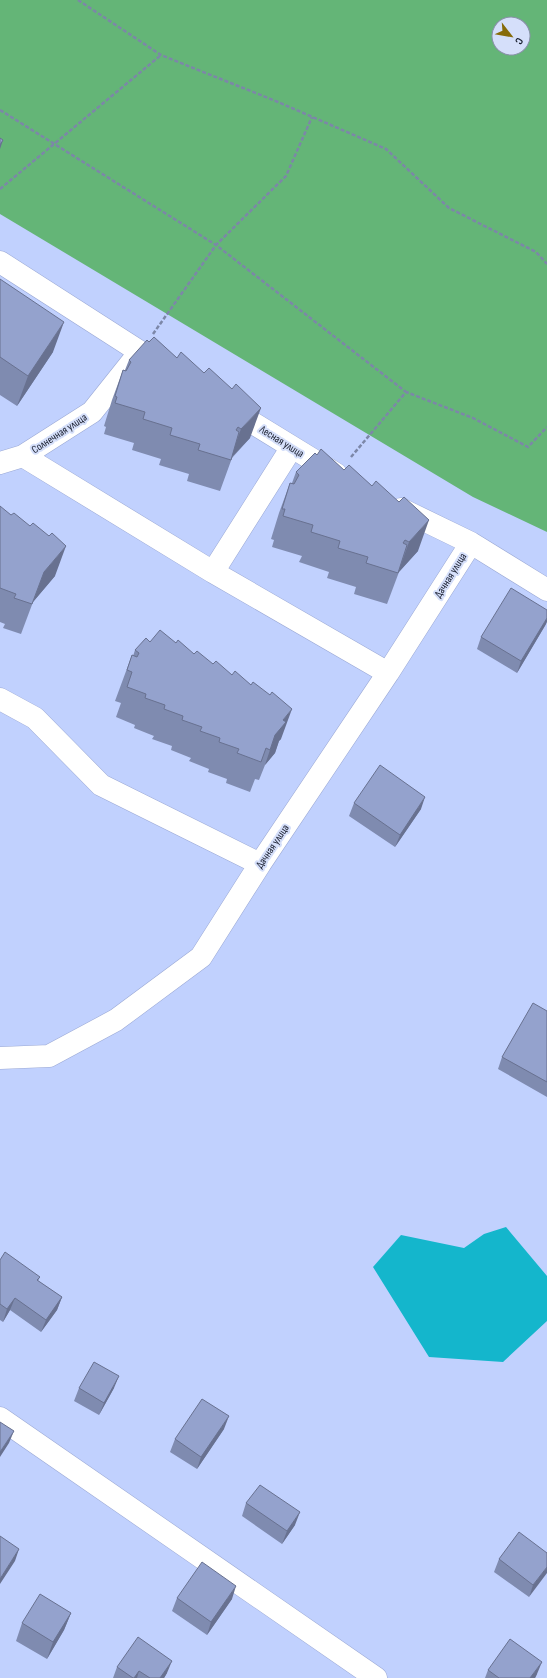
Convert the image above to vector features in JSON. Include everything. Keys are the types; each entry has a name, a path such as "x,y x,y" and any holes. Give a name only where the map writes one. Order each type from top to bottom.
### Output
{"street":[{"path":"0,262 179,377"},
{"name":"Солнечная улица","path":"0,463 23,456 92,412 139,352"},
{"name":"Лесная улица","path":"212,398 343,478"},
{"path":"213,572 292,447"},
{"path":"23,456 213,572 388,673"},
{"path":"385,500 470,543 547,590"},
{"name":"Дачная улица","path":"0,1058 49,1056 116,1020 201,957 260,864 388,673 470,543"},
{"path":"0,699 36,718 101,785 260,864"},
{"path":"0,1418 376,1678"}],"path":[{"path":"78,0 161,56 312,117 386,149 449,208 536,252 547,264"},
{"path":"0,189 161,56"},
{"path":"0,110 216,245 406,392 473,418 528,447 547,427"},
{"path":"139,352 216,245 286,176 312,117"},
{"path":"343,478 406,392"}],"shaded area":[{"path":"0,0 547,0 547,532 473,497 0,214"},
{"path":"506,1227 547,1276 547,1321 503,1362 429,1357 373,1267 401,1235 464,1248 484,1234"}],"building":[{"path":"0,138 3,140 0,145"},
{"path":"0,279 64,322 28,376 0,357"},
{"path":"154,337 177,358 181,352 204,373 209,368 232,389 236,384 261,408 241,429 238,427 236,430 239,432 231,460 198,450 200,444 170,435 172,428 143,419 145,412 115,403 117,397 115,396 123,370 126,371 131,362 129,360 147,340 149,342"},
{"path":"321,449 344,470 349,465 372,486 376,481 399,502 404,497 429,520 409,542 405,540 403,543 407,545 398,573 366,563 368,557 338,548 340,541 311,532 313,525 283,516 285,509 282,509 290,483 294,484 299,475 296,472 315,453 317,455"},
{"path":"0,506 11,515 14,513 30,526 33,523 49,536 52,533 66,546 44,572 32,604 14,598 16,594 0,588"},
{"path":"511,588 547,610 547,618 521,661 481,637"},
{"path":"160,630 176,643 178,640 194,654 197,651 213,664 216,661 232,675 235,671 251,685 253,682 270,695 272,692 292,709 283,720 286,722 275,735 270,750 266,748 261,762 237,753 239,749 219,742 220,738 200,731 202,727 182,720 183,716 164,709 165,705 145,698 146,694 127,687 132,672 127,670 132,655 137,657 139,653 135,650 146,638 150,642"},
{"path":"380,765 425,797 400,835 354,803"},
{"path":"533,1003 547,1011 547,1082 502,1057"},
{"path":"5,1252 40,1277 37,1280 62,1297 46,1320 15,1298 7,1309 0,1304 0,1260"},
{"path":"94,1362 119,1376 104,1403 79,1388"},
{"path":"202,1399 229,1416 201,1457 175,1439"},
{"path":"0,1422 14,1431 0,1452"},
{"path":"260,1485 300,1512 287,1531 246,1503"},
{"path":"519,1532 547,1553 547,1567 533,1585 499,1559"},
{"path":"0,1536 19,1549 0,1579"},
{"path":"202,1562 236,1586 211,1622 177,1598"},
{"path":"40,1594 71,1613 53,1642 22,1623"},
{"path":"138,1637 172,1661 160,1678 150,1678 139,1671 133,1678 117,1667"},
{"path":"510,1639 542,1662 530,1678 499,1678 488,1670"}]}
